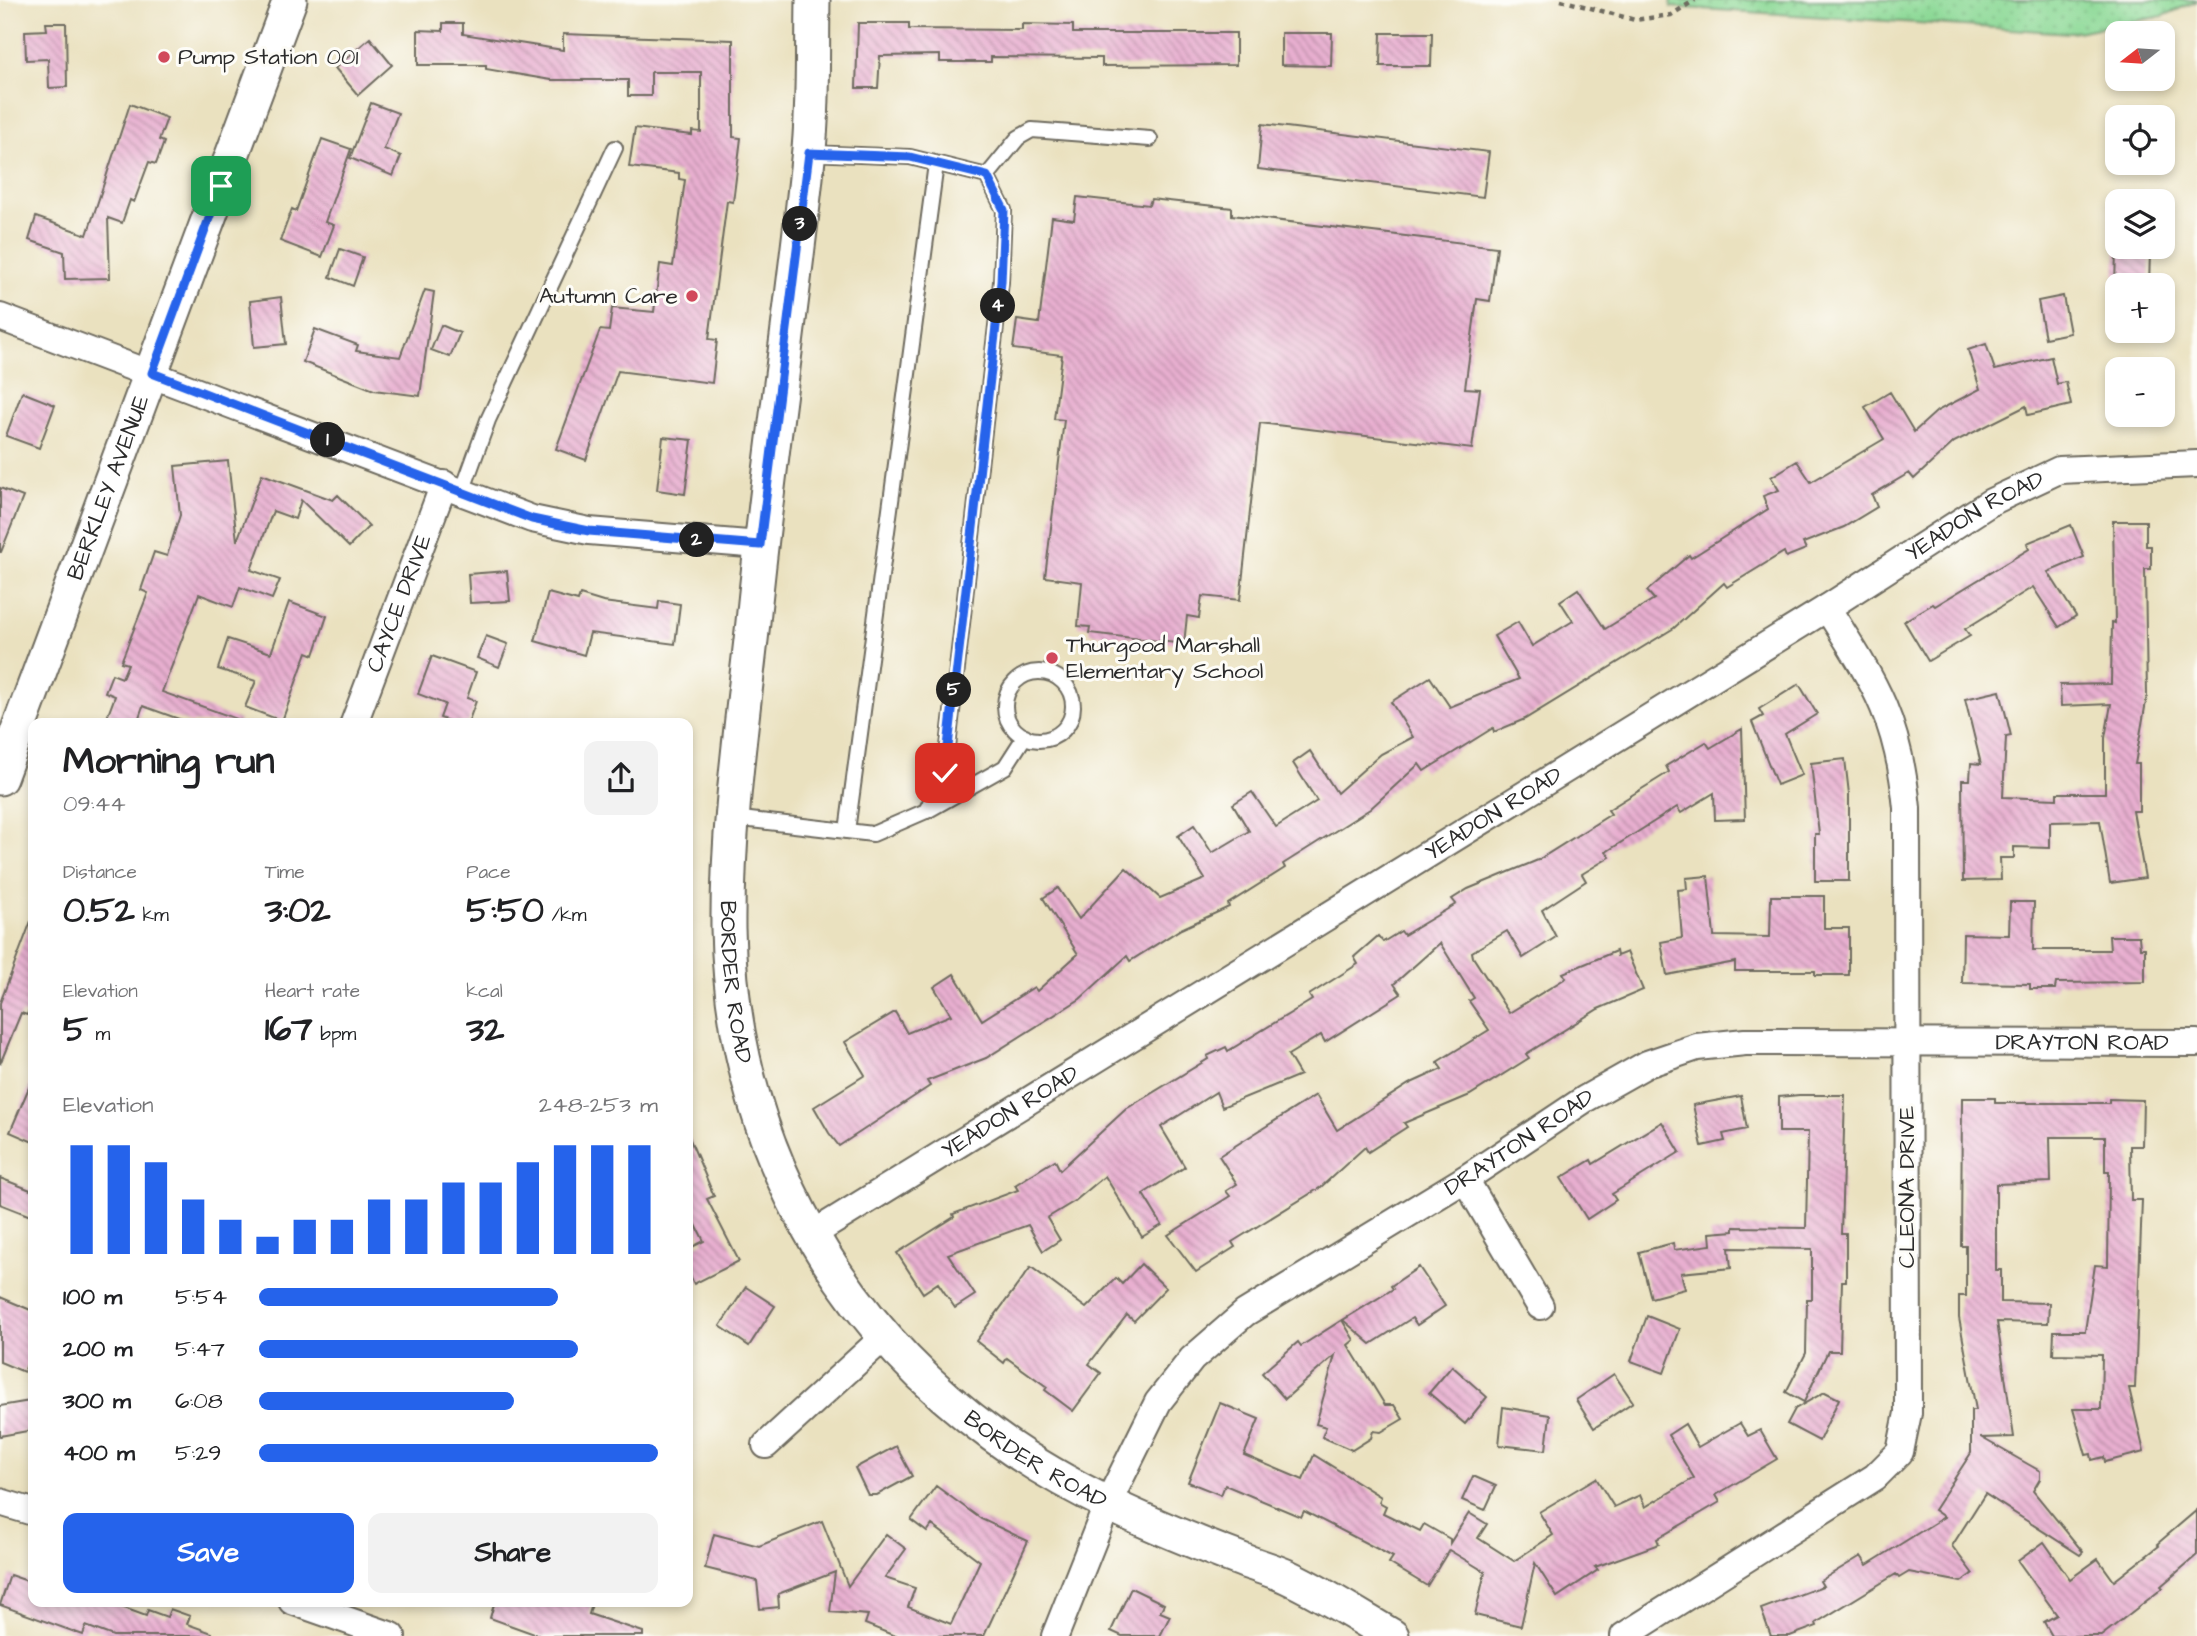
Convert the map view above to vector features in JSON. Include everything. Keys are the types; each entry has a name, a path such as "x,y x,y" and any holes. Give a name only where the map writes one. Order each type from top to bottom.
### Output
{"street":[{"name":"BERKLEY AVENUE","path":"0,778 290,0"},
{"name":"BORDER ROAD","path":"813,0 809,153 760,545 733,818 728,930 735,1019 757,1108 783,1178 831,1270 884,1337 932,1385 995,1437 1108,1503 1220,1552 1285,1575 1392,1636"},
{"path":"0,317 532,519 562,527 760,545"},
{"name":"YEADON ROAD","path":"811,1235 1827,608 1991,502 2038,478 2076,468 2197,464"},
{"name":"CAYCE DRIVE","path":"356,718 453,488"},
{"name":"CLEONA DRIVE","path":"1624,1636 1875,1477 1900,1452 1908,1413 1907,808 1902,762 1893,724 1878,689 1827,608"},
{"name":"DRAYTON ROAD","path":"1055,1636 1108,1503 1158,1402 1192,1359 1245,1313 1465,1179 1585,1099 1647,1064 1697,1047 1745,1042 2197,1043"},
{"path":"1465,1179 1540,1306"},
{"path":"766,1444 884,1337"},
{"path":"0,1502 28,1510"},
{"path":"309,1607 392,1636"}],"lane":[{"path":"987,176 1018,138 1032,130 1150,139"},
{"path":"453,488 488,421 615,148"},
{"path":"809,153 910,157 987,176"},
{"path":"847,831 936,164"},
{"path":"926,811 945,773 1001,282 1004,210 987,176"},
{"path":"1028,674 1054,675 1065,683 1071,695 1073,708 1070,721 1062,731 1051,738 1037,740 1025,736 1014,729 1007,717 1009,691 1017,680 1028,674"},
{"path":"733,818 873,834 926,811 1005,766 1025,736"}],"path":[{"path":"1561,0 1634,20 1671,15 1695,0"}],"green space":[{"path":"1672,0 2197,0 2163,16 2136,21 2105,21 2105,27 2071,33 1671,7"}],"building":[{"path":"46,23 66,23 67,87 49,88 48,59 26,60 25,31 47,30"},
{"path":"443,23 463,23 463,34 563,50 563,34 733,40 733,137 741,138 733,202 727,201 709,339 717,340 712,383 618,371 586,460 556,449 600,330 609,331 612,308 654,312 660,264 673,266 685,180 679,179 679,173 629,167 635,128 692,135 692,131 701,132 701,72 651,72 651,96 628,96 628,80 551,80 486,69 486,65 418,65 418,30 443,31"},
{"path":"858,23 909,23 909,29 1022,30 1022,24 1073,25 1073,33 1236,33 1236,65 1102,66 1102,58 991,57 991,62 940,62 940,55 880,56 878,88 856,88"},
{"path":"1281,33 1332,33 1331,66 1281,65"},
{"path":"1381,33 1432,33 1431,66 1380,66"},
{"path":"370,38 392,65 358,95 335,68"},
{"path":"371,103 398,113 384,149 401,156 393,176 350,158"},
{"path":"130,104 167,118 159,140 164,142 156,164 149,162 134,202 130,200 122,223 108,218 110,278 65,279 64,252 29,240 36,217 87,235"},
{"path":"1262,124 1489,152 1483,197 1258,169"},
{"path":"322,139 351,149 325,222 334,225 322,257 280,241 292,209 296,211"},
{"path":"1077,197 1149,205 1151,199 1232,208 1232,215 1497,247 1490,301 1477,299 1465,388 1480,389 1472,449 1260,423 1240,600 1202,596 1199,618 1187,616 1184,644 1089,633 1090,627 1078,626 1082,582 1045,577 1064,420 1054,419 1062,355 1013,349 1017,320 1039,323 1052,217 1074,220"},
{"path":"340,249 363,257 353,286 330,277"},
{"path":"2116,259 2150,259 2149,273 2115,273"},
{"path":"425,290 434,292 420,396 374,390 303,362 315,329 358,345 356,351 400,357"},
{"path":"2063,296 2070,333 2045,338 2038,301"},
{"path":"281,297 286,344 254,347 250,301"},
{"path":"441,325 460,333 450,357 431,350"},
{"path":"1986,344 1995,370 2051,357 2057,384 2066,382 2071,405 2028,415 2026,406 1954,442 1914,479 1909,473 1872,495 1877,507 1844,527 1803,543 1806,549 1786,557 1784,552 1727,587 1724,583 1674,628 1525,719 1494,732 1493,728 1424,771 1419,764 1370,809 1283,864 1285,868 1228,904 1229,907 1181,929 1130,961 1127,956 1080,999 986,1058 927,1081 930,1086 839,1146 829,1133 814,1107 865,1075 845,1042 895,1012 907,1033 951,1015 934,987 954,974 982,1020 1034,987 1037,991 1078,954 1043,898 1058,888 1079,919 1126,868 1160,898 1205,879 1178,836 1194,825 1212,853 1249,831 1233,804 1252,792 1276,827 1317,801 1293,763 1310,751 1337,793 1381,754 1413,737 1391,702 1430,677 1450,707 1519,679 1494,636 1518,622 1532,646 1573,621 1560,601 1578,589 1605,629 1654,599 1647,591 1689,555 1691,558 1768,509 1763,496 1779,490 1771,477 1797,461 1811,482 1884,439 1865,407 1890,392 1914,432 1937,411 1980,389 1968,350"},
{"path":"22,392 55,405 39,448 6,436"},
{"path":"663,437 692,440 685,494 657,490"},
{"path":"228,461 237,541 262,474 333,500 338,495 369,526 349,547 301,500 295,519 273,511 251,570 280,580 272,599 240,587 233,607 199,594 162,692 234,718 176,718 143,706 139,718 107,718 115,696 105,692 112,674 122,678 128,664 121,662 148,593 141,590 154,552 167,556 180,515 175,466"},
{"path":"0,488 23,497 1,552 0,552"},
{"path":"2113,521 2146,521 2146,546 2151,546 2151,569 2145,569 2147,696 2135,764 2139,764 2139,811 2133,811 2145,878 2110,883 2100,821 2050,822 2050,848 2014,847 2014,858 2000,858 2001,880 1963,881 1962,780 1970,780 1971,763 1981,764 1965,699 2000,691 2011,736 2006,737 2003,797 2057,799 2057,793 2105,793 2105,738 2111,704 2061,706 2060,685 2111,684 2112,622 2115,623"},
{"path":"2071,525 2084,557 2048,572 2076,616 2059,627 2033,587 1965,629 1970,636 1928,661 1904,621 1933,604 1935,606 2029,549 2027,543"},
{"path":"507,571 510,601 470,603 468,574"},
{"path":"548,593 578,601 580,595 603,602 658,609 659,601 680,604 675,644 590,633 584,655 535,641"},
{"path":"289,602 327,616 314,655 307,652 283,718 274,718 245,707 256,681 218,669 228,639 271,653"},
{"path":"486,636 508,644 499,667 477,658"},
{"path":"432,656 476,672 467,698 476,701 470,718 440,718 445,704 418,694"},
{"path":"1799,684 1817,714 1785,734 1802,775 1777,785 1752,722 1763,716 1759,709"},
{"path":"1742,729 1745,819 1715,820 1714,793 1681,813 1677,807 1606,852 1610,857 1582,874 1586,881 1542,910 1556,937 1523,958 1507,931 1472,952 1509,1013 1566,978 1563,973 1616,951 1617,956 1627,952 1643,990 1598,1009 1526,1054 1529,1058 1470,1095 1404,1123 1407,1127 1368,1152 1365,1147 1321,1187 1232,1242 1235,1247 1196,1272 1168,1235 1230,1196 1226,1191 1237,1184 1219,1156 1316,1095 1337,1130 1409,1084 1442,1069 1437,1062 1489,1030 1469,1001 1474,998 1440,943 1394,984 1401,994 1325,1042 1321,1035 1288,1055 1300,1075 1222,1107 1216,1092 1161,1127 1185,1167 1143,1194 1162,1225 1142,1237 1105,1176 1075,1201 1047,1218 1060,1240 1043,1251 1028,1225 948,1254 975,1295 955,1308 938,1283 923,1293 897,1253 954,1217 953,1214 1018,1190 1015,1185 1055,1160 1060,1170 1126,1109 1208,1059 1207,1056 1226,1047 1228,1051 1312,1000 1309,995 1358,964 1354,957 1378,936 1383,942 1401,931 1404,935 1456,904 1452,899 1468,889 1538,860 1611,814 1608,810 1669,772 1666,766 1706,742 1710,748"},
{"path":"1845,759 1849,794 1849,881 1815,881 1815,834 1819,834 1811,763"},
{"path":"1708,876 1714,936 1770,937 1771,896 1824,896 1824,928 1849,928 1849,975 1815,975 1815,971 1735,971 1735,962 1667,975 1661,942 1682,938 1678,890 1687,889 1686,878"},
{"path":"2010,902 2034,902 2033,950 2110,950 2109,936 2139,936 2140,948 2145,948 2145,982 2056,983 2055,989 2030,989 2030,984 1962,983 1963,934 2009,935"},
{"path":"28,929 28,1012 27,1015 21,1013 0,1064 0,1003"},
{"path":"28,1090 28,1140 10,1132"},
{"path":"1845,1095 1841,1234 1846,1234 1846,1281 1842,1281 1840,1351 1828,1351 1804,1402 1786,1392 1806,1353 1807,1299 1812,1299 1812,1249 1729,1248 1731,1268 1681,1273 1685,1289 1651,1298 1639,1252 1673,1243 1674,1250 1711,1245 1710,1233 1734,1231 1734,1227 1806,1228 1808,1132 1779,1132 1779,1097"},
{"path":"1741,1096 1747,1129 1723,1134 1725,1141 1702,1146 1693,1105"},
{"path":"1962,1098 1995,1098 1995,1103 2109,1103 2109,1099 2143,1100 2142,1146 2130,1146 2131,1200 2142,1200 2135,1388 2129,1388 2144,1452 2105,1462 2104,1457 2092,1460 2091,1454 2086,1455 2073,1409 2101,1409 2102,1355 2053,1354 2054,1331 2085,1331 2095,1265 2108,1266 2109,1172 2105,1172 2105,1137 2050,1137 2051,1182 1996,1184 1996,1270 2001,1270 2001,1302 2049,1303 2048,1323 1997,1322 2014,1437 1982,1438 2040,1471 2040,1479 2033,1491 2083,1552 2080,1555 1985,1494 1952,1546 1973,1574 1961,1582 1909,1572 1899,1578 1896,1574 1816,1623 1817,1626 1790,1636 1771,1636 1761,1609 1823,1586 1820,1581 1861,1556 1867,1565 1944,1517 1934,1510 1971,1453 1971,1410 1976,1410 1959,1318 1959,1296 1966,1296 1966,1246 1961,1246"},
{"path":"1662,1122 1680,1152 1612,1194 1616,1200 1587,1219 1561,1178 1591,1160 1593,1164"},
{"path":"693,1147 714,1196 707,1199 739,1261 694,1284 693,1246 704,1241 693,1219"},
{"path":"0,1178 28,1189 28,1215 0,1204"},
{"path":"1141,1264 1166,1288 1134,1321 1127,1315 1089,1364 1101,1373 1073,1411 1045,1390 1047,1387 1007,1358 1004,1363 976,1341 1031,1267 1086,1308 1116,1278 1122,1284"},
{"path":"1419,1267 1445,1306 1417,1325 1412,1318 1371,1344 1343,1320 1393,1289 1391,1286"},
{"path":"746,1287 775,1306 749,1346 720,1326"},
{"path":"0,1297 28,1309 28,1362 24,1372 0,1362"},
{"path":"1647,1316 1680,1329 1664,1373 1631,1361"},
{"path":"1342,1320 1354,1340 1348,1345 1385,1405 1394,1405 1403,1419 1381,1432 1373,1431 1371,1438 1352,1450 1322,1437 1326,1427 1316,1424 1335,1355 1285,1399 1262,1373 1298,1342 1301,1346"},
{"path":"1452,1366 1487,1397 1465,1424 1429,1393"},
{"path":"1614,1374 1633,1402 1594,1428 1576,1400"},
{"path":"1825,1392 1839,1399 1819,1441 1787,1424 1795,1409"},
{"path":"28,1401 28,1431 0,1436 0,1406"},
{"path":"1220,1403 1259,1419 1244,1455 1303,1480 1314,1455 1381,1497 1379,1502 1386,1506 1383,1513 1420,1531 1424,1524 1450,1539 1450,1543 1469,1513 1487,1524 1478,1538 1514,1561 1553,1535 1539,1512 1596,1478 1614,1507 1640,1495 1645,1507 1694,1478 1668,1435 1685,1424 1698,1447 1740,1423 1748,1436 1760,1430 1777,1459 1716,1495 1720,1502 1657,1539 1659,1544 1595,1567 1598,1570 1557,1597 1535,1563 1521,1626 1475,1615 1485,1572 1449,1550 1427,1586 1389,1563 1393,1557 1304,1511 1301,1517 1225,1485 1221,1495 1188,1482"},
{"path":"1503,1407 1550,1415 1546,1450 1499,1445"},
{"path":"896,1446 912,1476 877,1495 868,1495 855,1468"},
{"path":"1473,1476 1496,1486 1485,1510 1462,1500"},
{"path":"936,1486 981,1519 1028,1541 984,1636 895,1636 865,1624 868,1615 830,1612 835,1572 778,1594 779,1607 760,1609 757,1581 705,1568 714,1534 759,1546 822,1521 848,1586 886,1534 906,1549 885,1578 915,1588 908,1607 951,1624 980,1561 932,1525 927,1532 911,1520"},
{"path":"2197,1510 2197,1555 2161,1586 2163,1588 2101,1636 2052,1636 2044,1622 2057,1615 2018,1561 2044,1542 2070,1579 2098,1559 2114,1581 2159,1546 2157,1544"},
{"path":"10,1575 28,1581 28,1607 121,1607 146,1616 148,1610 167,1617 170,1609 190,1616 187,1624 212,1633 212,1636 113,1636 86,1626 83,1635 0,1605"},
{"path":"1131,1588 1164,1604 1160,1612 1170,1616 1160,1636 1122,1636 1111,1631"},
{"path":"493,1607 591,1607 589,1614 643,1632 643,1636 540,1636 490,1618"}],"place":[{"name":"Pump Station 001","path":"164,57"},
{"name":"Autumn Care","path":"692,296"},
{"name":"Thurgood Marshall Elementary School","path":"1052,658"}],"route":[{"path":"221,186 152,373 532,519 589,531 760,545 809,153 910,157 987,176 1004,210 1001,282 945,773"}]}
